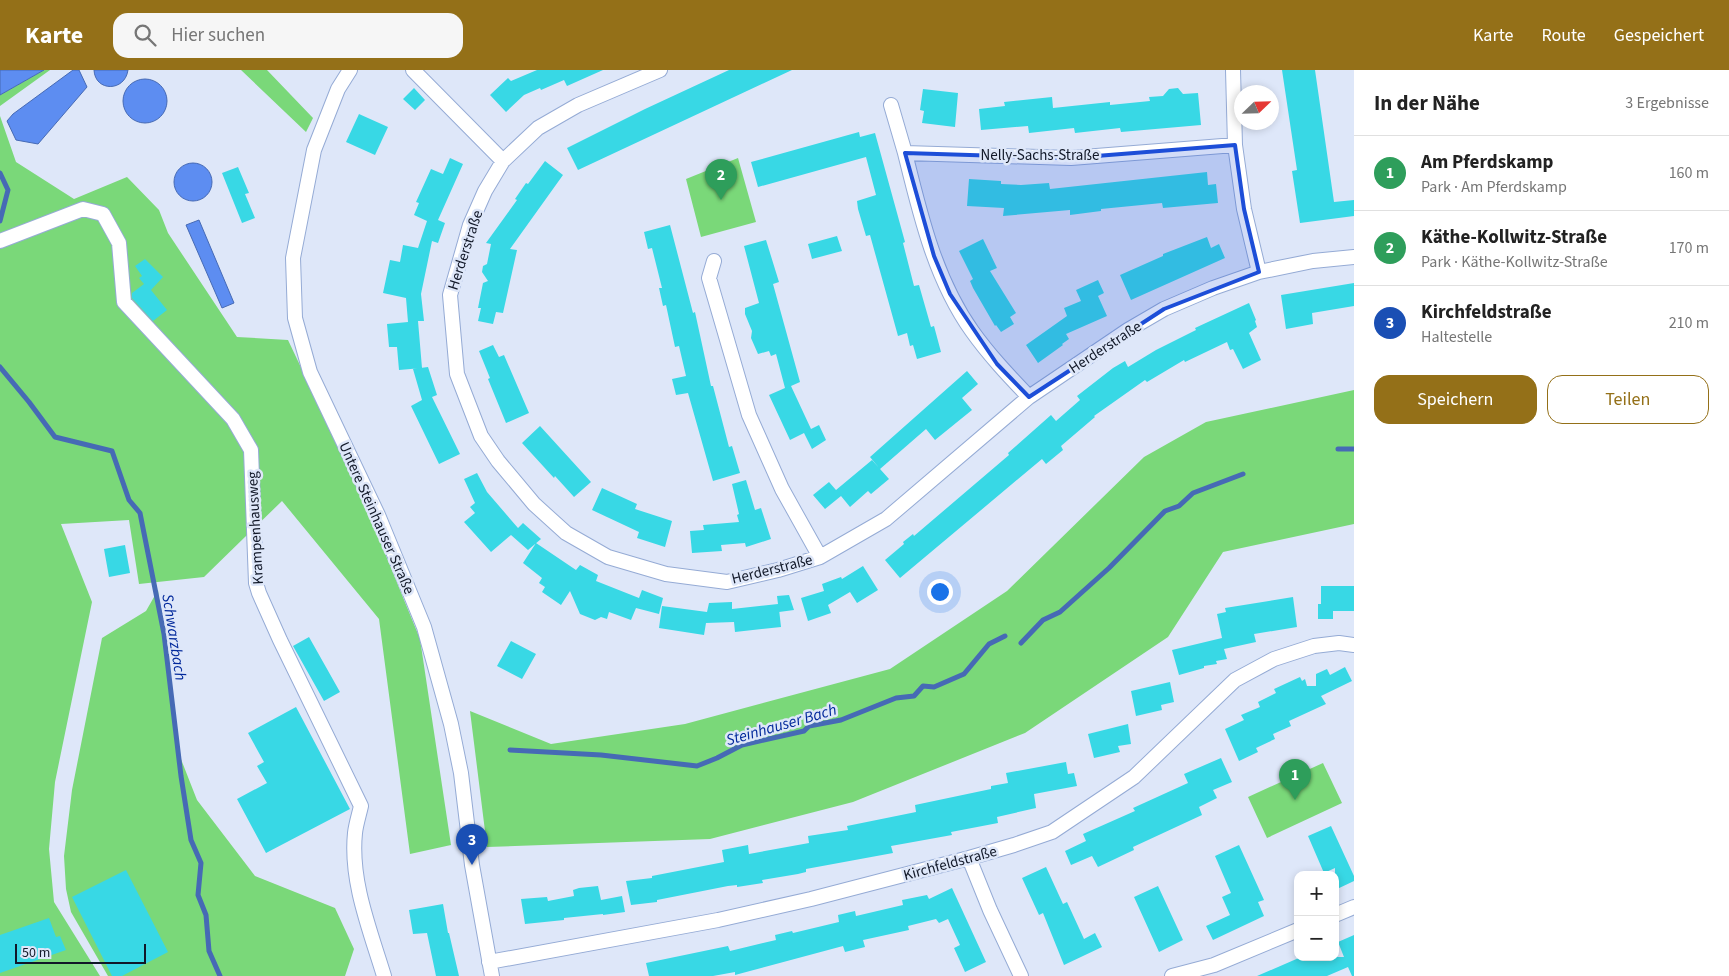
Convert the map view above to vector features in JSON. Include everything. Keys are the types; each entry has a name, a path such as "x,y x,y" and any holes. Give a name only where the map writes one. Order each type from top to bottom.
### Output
{"street":[{"name":"Untere Steinhauser Straße","path":"350,70 338,89 314,150 293,258 295,318 310,372 378,515 424,626 451,724 492,976"},
{"path":"413,70 503,161"},
{"name":"Herderstraße","path":"660,70 578,105 538,128 503,161 485,191 470,225 450,295 457,374 481,436 498,461 534,504 566,534 608,557 666,574 727,582 778,570 820,557 886,519 1029,397 1128,330 1164,309 1213,288 1260,272 1313,261 1354,257"},
{"path":"1233,70 1235,145 1244,209 1260,272"},
{"path":"891,105 931,248 950,294 971,329 992,357 1029,397"},
{"name":"Nelly-Sachs-Straße","path":"905,153 1071,158 1235,145"},
{"name":"Krampenhausweg","path":"0,241 83,209 103,214 119,243 124,302 233,419 251,450 256,583 280,640 360,806 355,832 356,877 384,976"},
{"path":"714,261 709,278 749,415 782,489 820,557"},
{"name":"Kirchfeldstraße","path":"489,962 718,920 811,899 969,858 1052,832 1134,777 1235,680 1274,659 1314,646 1340,643 1354,644"},
{"path":"969,858 990,910 1021,976"},
{"path":"1339,913 1354,907"},
{"path":"1172,976 1214,965 1294,932"}],"highlighted area":[{"path":"1235,145 1244,209 1259,272 1164,309 1029,397 997,364 950,294 934,256 905,153 1071,158"}],"green space":[{"path":"44,70 50,70 0,106 0,95"},
{"path":"241,70 267,70 313,118 306,132"},
{"path":"0,116 16,162 74,199 127,177 159,210 168,233 237,337 288,340 360,492 420,639 451,845 410,854 379,619 282,501 204,577 139,584 129,520 61,524 92,602 55,782 49,849 54,902 100,976 0,976"},
{"path":"738,158 756,222 701,237 686,179"},
{"path":"1354,390 1354,524 1223,552 1168,637 1025,733 853,802 710,839 487,847 470,711 551,744 685,724 890,669 1007,591 1144,457 1206,422"},
{"path":"158,590 177,749 197,800 255,876 335,908 354,949 345,976 108,976 71,912 66,889 64,856 72,790 102,638 146,611"},
{"path":"1323,763 1342,803 1267,838 1248,797"}],"water":[{"path":"0,70 44,70 0,95"},
{"path":"73,70 79,70 87,87 38,144 16,140 7,121 13,114"},
{"path":"94,70 128,70 122,82 110,86 99,82"},
{"path":"145,79 157,83 163,89 167,101 163,113 157,119 145,123 133,119 127,113 123,101 127,89 133,83"},
{"path":"193,163 207,168 212,182 207,196 193,201 179,196 174,182 179,168"},
{"path":"199,220 234,303 222,308 186,225"}],"building":[{"path":"537,70 603,70 567,86 564,80 541,90 540,88 524,95 506,112 490,95 508,78 511,81"},
{"path":"729,70 792,70 578,170 567,148"},
{"path":"1282,70 1315,70 1334,202 1354,200 1354,216 1300,223 1292,171 1297,170"},
{"path":"414,88 425,100 415,110 403,99"},
{"path":"1178,88 1183,94 1198,93 1201,125 1121,132 1120,128 1075,133 1074,128 1029,133 1028,126 981,130 979,109 1005,106 1004,102 1052,97 1053,108 1110,102 1110,105 1150,101 1149,97 1163,96 1169,89"},
{"path":"923,89 958,93 955,127 922,123 924,111 920,110"},
{"path":"359,114 388,127 375,155 346,142"},
{"path":"859,132 860,137 875,133 905,242 903,243 914,286 919,285 931,327 934,326 941,352 917,359 913,345 910,346 907,333 898,336 870,235 866,236 858,209 857,201 876,195 866,157 758,187 751,162"},
{"path":"450,158 463,164 438,220 445,223 438,243 432,241 421,294 424,321 418,321 422,368 399,370 397,347 389,347 387,324 408,322 406,298 383,293 390,260 400,262 403,245 418,248 427,221 414,215 419,203 416,202 431,169 443,174"},
{"path":"545,161 563,175 510,249 517,250 503,313 496,312 493,324 478,321 481,308 478,308 483,283 488,281 482,272 483,266 487,264 491,244 486,243 517,200 515,199 526,183 528,184"},
{"path":"238,167 249,193 245,194 255,218 242,223 222,173"},
{"path":"1207,172 1208,185 1216,184 1218,203 1163,208 1162,203 1101,209 1101,211 1070,215 1070,210 1003,216 1004,208 967,206 969,179 1001,181 1001,184 1021,185 1049,183 1050,189"},
{"path":"670,225 693,313 695,312 711,386 713,386 729,447 732,446 740,473 713,481 688,393 676,395 672,379 686,376 679,346 675,347 666,305 663,306 659,288 662,288 652,248 648,249 644,232"},
{"path":"837,236 842,251 812,259 808,244"},
{"path":"1207,237 1211,248 1219,244 1225,258 1131,300 1120,275 1163,256 1163,254"},
{"path":"983,239 997,268 990,271 1016,313 1010,317 1014,324 1001,332 995,326 973,288 970,281 973,279 959,251"},
{"path":"766,240 779,282 773,284 800,382 791,386 811,429 819,425 826,440 812,449 804,433 790,440 769,395 785,388 776,354 771,356 769,351 758,354 751,338 752,331 745,314 745,308 759,303 744,246"},
{"path":"145,259 163,277 151,290 167,310 153,321 132,298 132,293 144,284 139,278 142,276 135,266"},
{"path":"1098,280 1104,293 1098,296 1107,316 1066,334 1069,339 1038,363 1026,345 1067,316 1064,308 1081,301 1076,290"},
{"path":"1354,283 1354,306 1312,313 1313,324 1286,329 1281,295"},
{"path":"1249,303 1257,327 1249,333 1261,360 1243,369 1233,349 1230,350 1227,342 1185,362 1184,360 1147,382 1145,380 1094,416 1061,446 1063,450 1046,464 1042,459 900,578 885,560 904,544 903,542 913,534 914,536 1009,455 1008,453 1051,415 1056,421 1080,400 1077,396 1113,368 1125,361 1128,367 1156,350 1196,330 1195,328"},
{"path":"493,345 499,357 504,355 529,413 506,423 479,351"},
{"path":"428,367 437,395 432,397 460,454 439,464 411,406 422,400 413,369"},
{"path":"967,371 978,384 962,398 972,410 935,440 926,429 880,469 870,457"},
{"path":"540,426 591,482 574,497 522,443"},
{"path":"872,460 889,479 871,494 868,491 850,507 841,496 825,509 813,495 829,482 836,490"},
{"path":"477,473 487,492 518,528 523,523 541,539 528,550 511,535 491,552 464,522 475,513 470,507 475,503 464,479"},
{"path":"746,480 755,510 761,508 771,539 746,547 745,543 721,545 722,551 692,553 690,531 704,530 703,525 739,522 732,484"},
{"path":"602,488 637,504 635,509 672,521 665,547 637,538 639,532 592,510"},
{"path":"536,543 576,570 580,565 598,575 596,581 639,598 642,590 663,598 659,614 636,608 631,620 609,612 607,619 601,617 595,620 580,614 570,591 561,605 542,592 545,587 539,583 542,578 523,563"},
{"path":"125,545 130,573 109,577 104,549"},
{"path":"863,566 878,590 857,603 850,592 828,605 831,613 808,621 801,598 824,591 822,584 841,577 842,579"},
{"path":"1321,586 1354,586 1354,611 1333,611 1333,619 1318,619 1318,604 1321,604"},
{"path":"789,595 794,610 779,612 781,627 735,632 734,622 706,623 704,635 659,628 662,606 707,612 709,603 732,602 732,609 778,604 777,596"},
{"path":"1293,597 1297,627 1254,634 1256,642 1224,649 1227,659 1216,661 1217,664 1204,666 1204,668 1179,675 1172,650 1222,638 1217,614 1226,612 1225,608"},
{"path":"309,637 340,692 324,701 293,646"},
{"path":"511,641 536,654 522,679 497,666"},
{"path":"1345,667 1352,681 1321,696 1326,704 1289,721 1291,726 1273,734 1275,739 1256,748 1258,752 1239,761 1225,729 1244,720 1241,715 1260,707 1258,702 1276,693 1274,689 1300,677 1302,681 1305,679 1307,686 1316,686 1316,674 1327,669 1330,675"},
{"path":"1170,682 1174,702 1161,705 1162,710 1136,716 1131,691"},
{"path":"296,707 350,809 266,853 237,799 267,783 257,766 264,762 248,733"},
{"path":"1128,724 1131,744 1118,746 1120,752 1094,758 1088,734"},
{"path":"1221,758 1232,782 1213,790 1217,798 1199,807 1202,815 1133,847 1134,850 1098,867 1092,856 1071,865 1065,851 1086,841 1083,834 1135,811 1133,808 1188,783 1184,774"},
{"path":"1066,762 1068,774 1074,773 1077,786 1034,794 1036,808 997,817 998,823 951,832 952,835 891,846 893,853 806,869 806,872 798,874 762,880 763,883 737,887 737,885 728,886 657,900 657,902 631,905 626,881 652,878 652,876 724,862 722,850 748,845 749,854 809,843 808,836 848,830 847,826 916,812 915,805 991,789 991,786 1008,783 1006,773"},
{"path":"1331,826 1354,876 1354,881 1339,888 1339,871 1335,871 1335,868 1323,871 1308,836"},
{"path":"1239,845 1264,900 1258,902 1264,916 1213,940 1206,926 1230,915 1222,897 1231,893 1215,856"},
{"path":"1046,867 1063,904 1067,902 1084,939 1095,933 1102,947 1064,965 1043,913 1039,915 1022,878"},
{"path":"126,870 168,952 122,976 112,976 72,897"},
{"path":"598,886 601,900 622,896 625,912 525,924 521,899 547,897 548,901 574,896 573,890 579,888"},
{"path":"1158,886 1183,940 1159,952 1134,897"},
{"path":"952,888 986,962 965,972 954,948 960,945 948,919 939,923 936,919 908,926 909,930 863,940 865,947 845,952 843,946 735,975 735,972 713,976 649,976 646,963 728,946 730,951 776,940 775,935 792,931 793,933 839,922 838,915 855,911 856,916 903,905 902,900 927,895 929,899"},
{"path":"443,904 459,976 436,976 427,933 413,934 409,910"},
{"path":"49,918 56,937 60,936 66,950 0,973 0,935"},
{"path":"1354,935 1354,976 1352,976 1348,967 1327,976 1257,976 1294,960 1339,961 1339,957 1344,957 1339,942"}],"waterway":[{"name":"Schwarzbach","path":"0,173 8,190 0,221"},
{"name":"Schwarzbach","path":"0,367 55,437 112,451 129,500 140,513 164,634 181,776 191,840 201,863 198,895 206,915 209,951 220,976"},
{"name":"Steinhauser Bach","path":"1338,449 1354,449"},
{"name":"Steinhauser Bach","path":"1021,643 1043,620 1060,612 1109,568 1165,511 1179,506 1193,493 1243,474"},
{"name":"Steinhauser Bach","path":"510,750 601,755 697,766 742,745 804,731 809,726 841,720 896,698 914,696 923,686 934,687 964,674 989,644 1005,636"}],"place":[{"name":"Käthe-Kollwitz-Straße","path":"721,200"},
{"name":"Am Pferdskamp","path":"1295,800"},
{"name":"Kirchfeldstraße","path":"472,865"}]}
